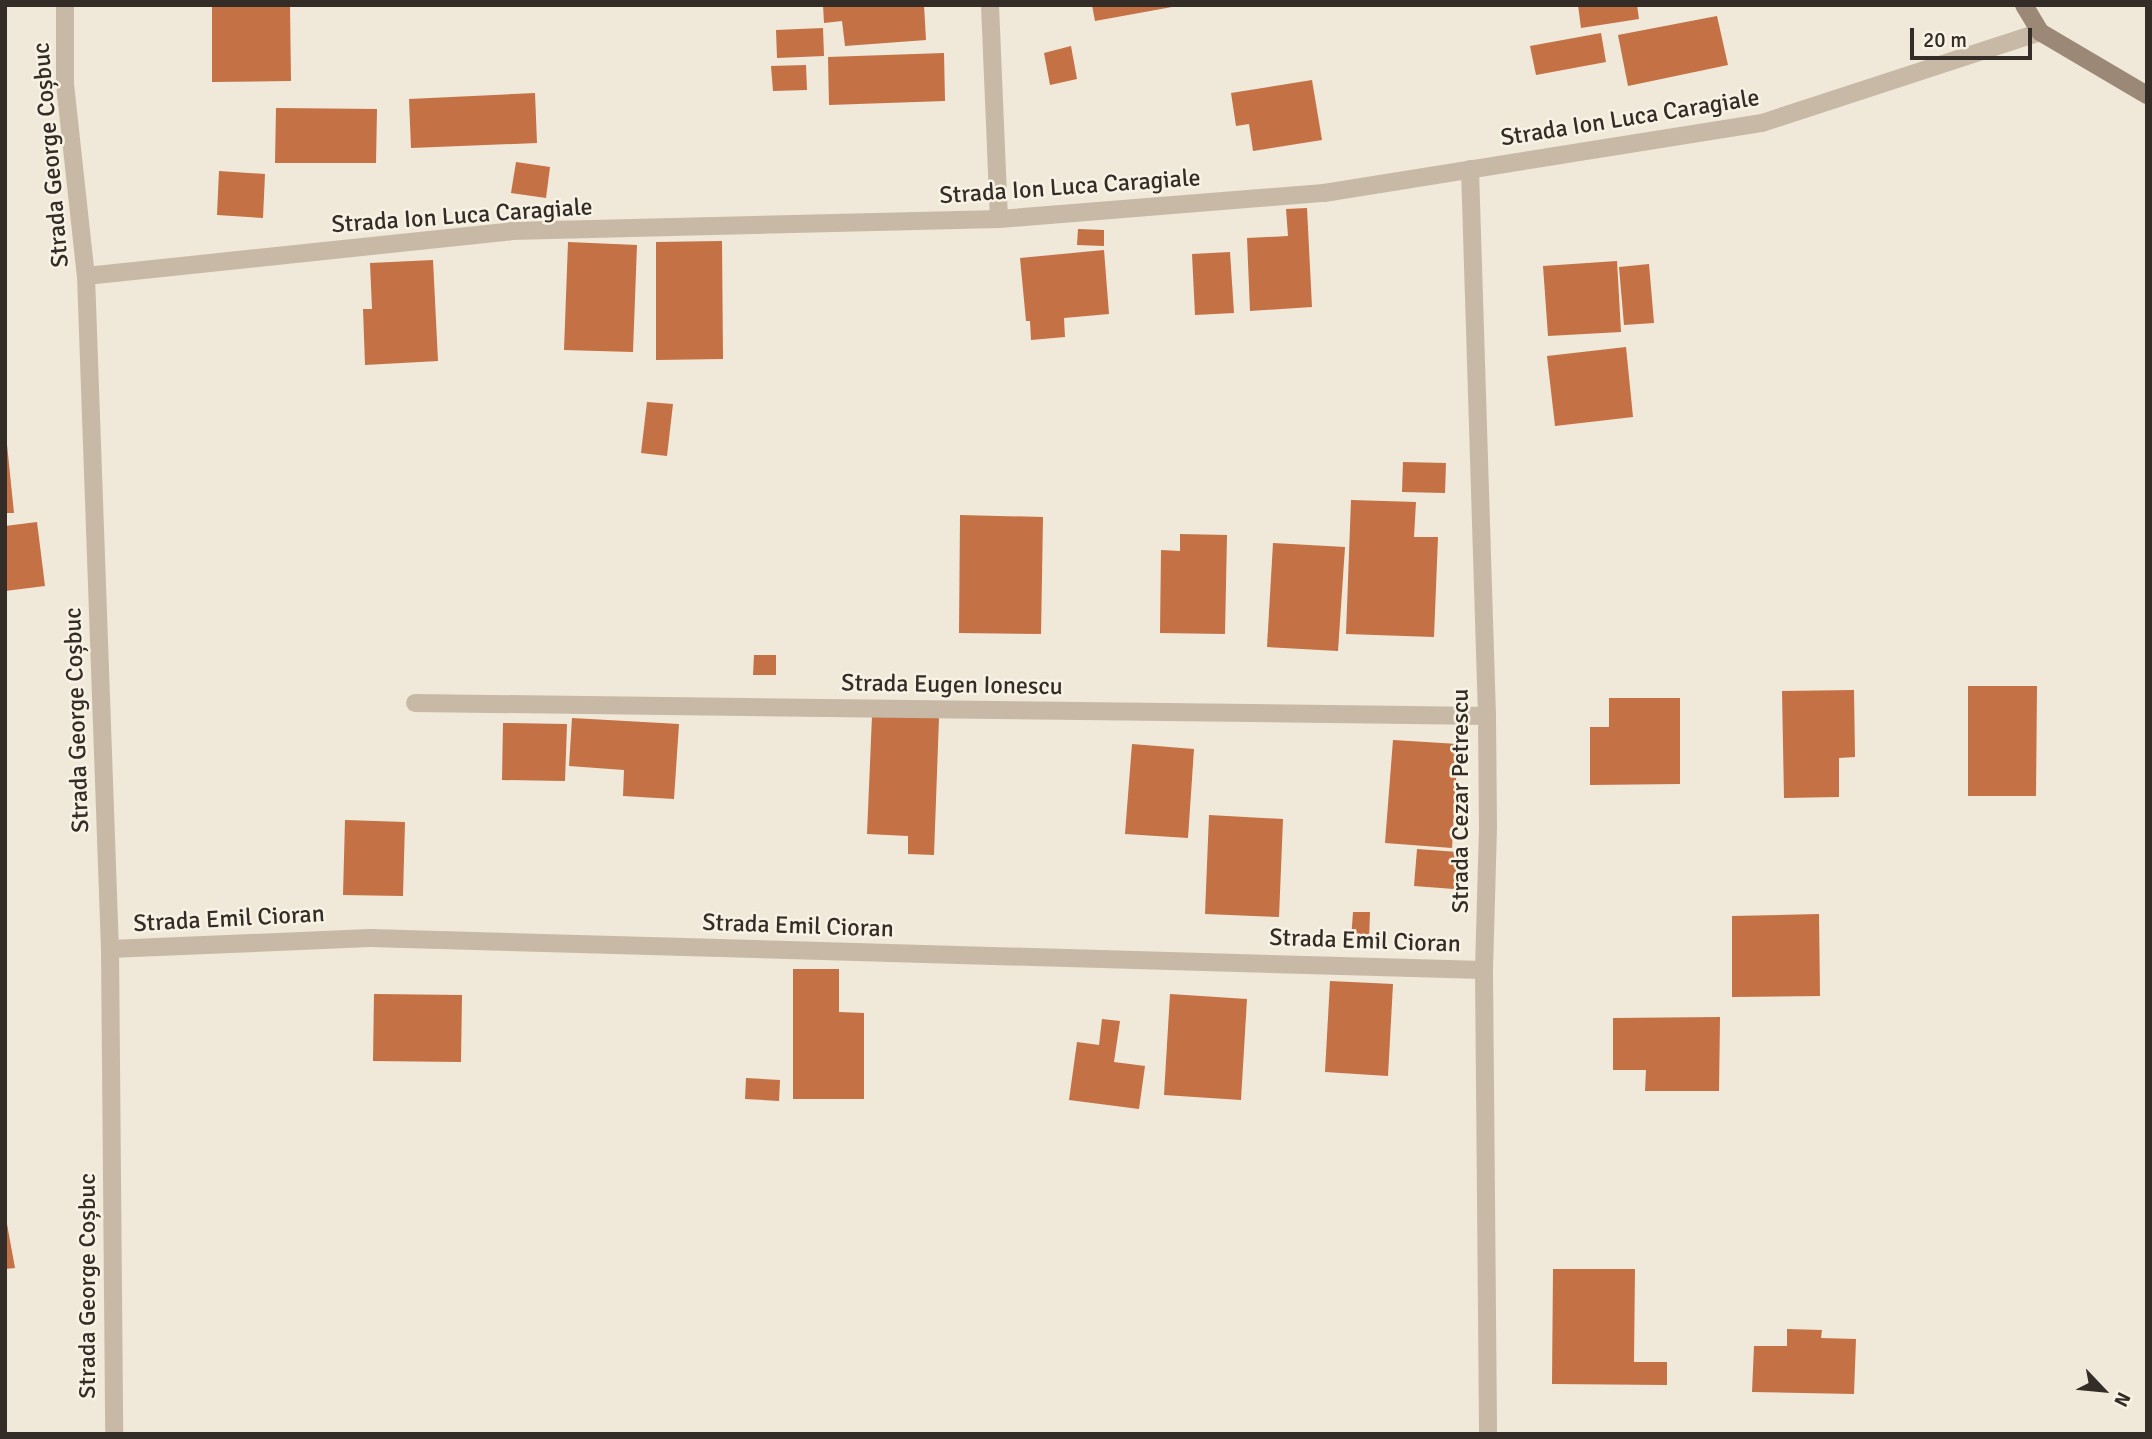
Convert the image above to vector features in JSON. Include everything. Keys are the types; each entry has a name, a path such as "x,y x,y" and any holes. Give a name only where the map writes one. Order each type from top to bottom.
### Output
{"main road":[{"path":"2024,5 2040,32 2147,95"}],"street":[{"name":"Strada George Coșbuc","path":"65,5 65,84 86,276 110,949 114,1434"},
{"path":"990,5 999,219"},
{"name":"Strada Ion Luca Caragiale","path":"86,276 511,231 999,219 1324,193 1762,123 2040,32"},
{"name":"Strada Cezar Petrescu","path":"1470,169 1488,716 1484,970 1488,1434"},
{"name":"Strada Eugen Ionescu","path":"415,704 1488,716"},
{"name":"Strada Emil Cioran","path":"110,949 370,938 1484,970"}],"building":[{"path":"823,5 924,5 926,40 845,46 842,21 824,23"},
{"path":"1092,5 1172,5 1172,7 1095,21"},
{"path":"1578,5 1637,5 1639,19 1581,28"},
{"path":"290,6 291,81 212,82 212,7"},
{"path":"1717,16 1728,65 1628,86 1618,35"},
{"path":"823,28 824,56 777,58 776,30"},
{"path":"1601,33 1606,62 1536,75 1530,46"},
{"path":"1071,46 1077,79 1050,85 1044,53"},
{"path":"944,53 945,101 829,105 828,57"},
{"path":"806,65 807,90 773,91 771,66"},
{"path":"1312,80 1322,140 1253,151 1249,124 1236,126 1231,93"},
{"path":"535,93 537,143 411,148 409,99"},
{"path":"276,108 377,109 376,163 275,163"},
{"path":"516,162 550,167 546,198 511,193"},
{"path":"219,171 265,174 263,218 217,215"},
{"path":"1307,208 1312,307 1250,311 1247,238 1288,236 1286,209"},
{"path":"1078,229 1104,230 1104,246 1077,245"},
{"path":"722,241 723,359 656,360 656,242"},
{"path":"568,242 637,245 633,352 564,350"},
{"path":"1104,250 1109,314 1064,318 1065,337 1031,340 1030,321 1026,321 1020,258"},
{"path":"1230,252 1234,313 1195,315 1192,254"},
{"path":"433,260 438,361 365,365 363,309 372,309 370,263"},
{"path":"1617,261 1621,332 1548,336 1543,266"},
{"path":"1649,264 1654,323 1624,325 1619,267"},
{"path":"1626,347 1633,417 1555,426 1547,356"},
{"path":"647,402 673,404 667,456 641,453"},
{"path":"5,425 14,513 5,513"},
{"path":"1403,462 1446,463 1445,493 1402,492"},
{"path":"1351,500 1416,502 1414,537 1438,537 1434,637 1346,634"},
{"path":"960,515 1043,517 1041,634 959,633"},
{"path":"37,522 45,586 5,591 5,526"},
{"path":"1180,534 1227,535 1225,634 1160,633 1161,550 1180,551"},
{"path":"1273,543 1345,547 1338,651 1267,647"},
{"path":"754,655 776,655 776,675 753,675"},
{"path":"1968,686 2037,686 2036,796 1968,796"},
{"path":"1854,690 1855,757 1839,758 1839,797 1784,798 1782,691"},
{"path":"1609,698 1680,698 1680,784 1590,785 1590,727 1609,727"},
{"path":"872,716 939,718 934,855 908,854 908,836 867,834"},
{"path":"572,718 679,724 674,799 623,796 624,770 569,766"},
{"path":"503,723 567,724 565,781 502,780"},
{"path":"1393,740 1458,744 1452,848 1385,843"},
{"path":"1132,744 1194,749 1188,838 1125,834"},
{"path":"1209,815 1283,819 1279,917 1205,914"},
{"path":"345,820 405,822 403,896 343,895"},
{"path":"1417,849 1458,852 1454,889 1414,886"},
{"path":"1353,912 1370,912 1369,941 1351,940"},
{"path":"1819,914 1820,996 1732,997 1732,916"},
{"path":"793,969 839,969 839,1012 864,1013 864,1099 793,1099"},
{"path":"1330,981 1393,984 1388,1076 1325,1072"},
{"path":"374,994 462,995 461,1062 373,1061"},
{"path":"1170,994 1247,999 1241,1100 1164,1095"},
{"path":"1720,1017 1719,1091 1645,1091 1646,1070 1613,1070 1613,1018"},
{"path":"1102,1019 1120,1021 1114,1062 1145,1066 1139,1109 1069,1100 1077,1042 1099,1045"},
{"path":"746,1078 780,1080 779,1101 745,1099"},
{"path":"5,1213 15,1268 5,1269"},
{"path":"1553,1269 1635,1269 1634,1362 1667,1362 1667,1385 1552,1384"},
{"path":"1787,1329 1822,1330 1821,1338 1856,1339 1854,1394 1752,1392 1754,1346 1787,1346"}]}
